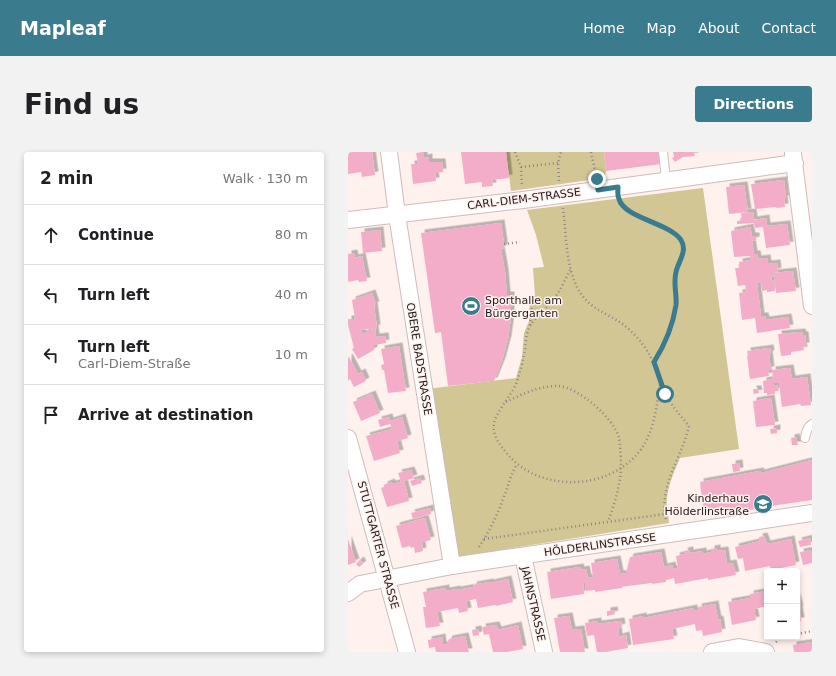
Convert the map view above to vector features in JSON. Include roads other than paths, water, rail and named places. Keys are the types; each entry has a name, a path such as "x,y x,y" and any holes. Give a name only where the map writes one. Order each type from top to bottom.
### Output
{"street":[{"name":"OBERE BADSTRASSE","path":"389,152 397,215 452,566"},
{"name":"CARL-DIEM-STRASSE","path":"348,220 598,190 794,158"},
{"path":"794,158 812,306"},
{"name":"STUTTGARTER STRASSE","path":"348,438 406,652"},
{"name":"HÖLDERLINSTRASSE","path":"348,593 360,584 452,566 812,513"},
{"name":"JAHNSTRASSE","path":"523,556 544,652"},
{"path":"712,652 738,647 766,652"}],"lane":[{"path":"663,152 666,180"},
{"path":"805,438 806,431 812,424"}],"place":[{"name":"Sporthalle am Bürgergarten","path":"471,306"},
{"name":"Kinderhaus Hölderlinstraße","path":"763,504"}]}
